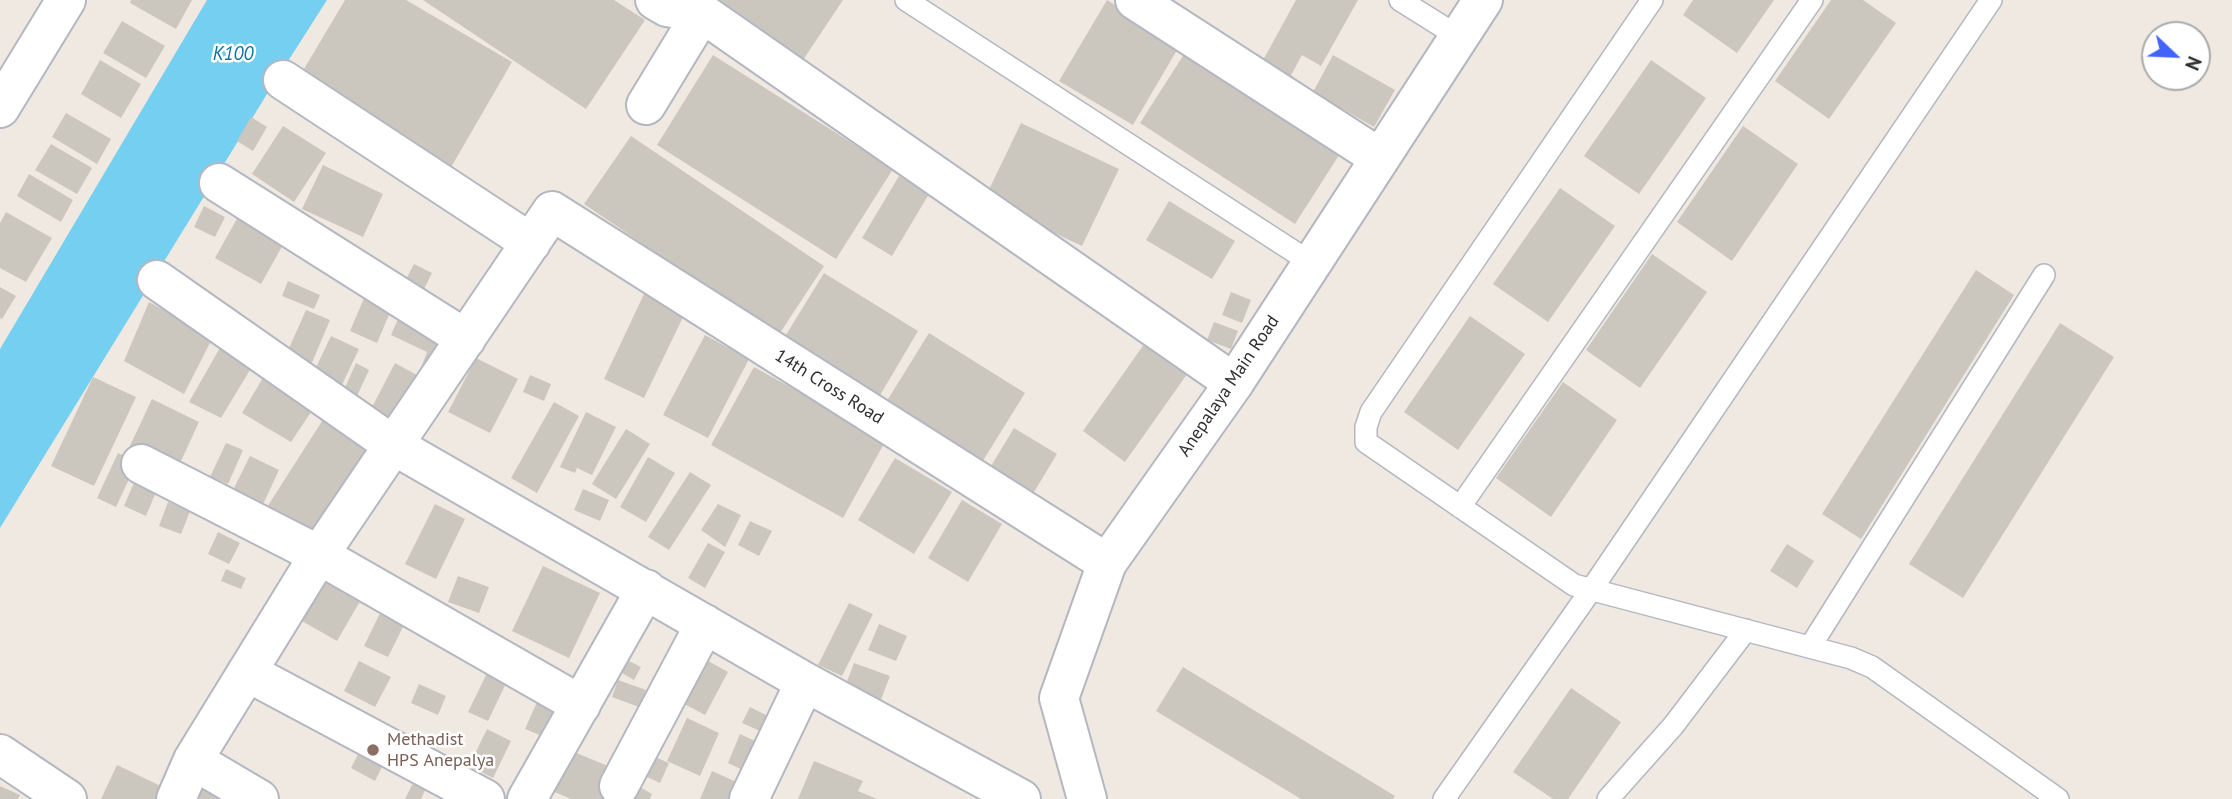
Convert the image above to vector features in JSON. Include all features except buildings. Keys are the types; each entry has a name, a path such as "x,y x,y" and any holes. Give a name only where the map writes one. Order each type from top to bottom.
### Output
{"street":[{"path":"0,108 66,0"},
{"path":"655,0 667,7 702,13 1234,383"},
{"path":"1135,0 1380,158"},
{"name":"Anepalaya Main Road","path":"1087,799 1059,698 1107,563 1234,383 1310,262 1483,0"},
{"path":"646,104 702,13"},
{"path":"176,799 193,760 319,555 531,243 283,80"},
{"path":"219,184 466,340"},
{"name":"14th Cross Road","path":"531,243 552,211 1107,563"},
{"path":"157,280 393,444 805,682 1012,797"},
{"path":"141,464 319,555 581,705"},
{"path":"527,799 646,589"},
{"path":"619,786 705,624"},
{"path":"247,672 485,799"},
{"path":"749,799 805,682"},
{"path":"0,754 67,799"},
{"path":"193,760 259,799"}],"lane":[{"path":"906,0 1310,262"},
{"path":"1400,0 1460,37"},
{"path":"1653,0 1371,412 1366,427 1366,442 1574,585 1851,657 1872,667 2058,799"},
{"path":"1460,507 1812,0"},
{"path":"1444,799 1591,590 1991,0"},
{"path":"1810,647 2043,275"},
{"path":"1608,799 1674,726 1746,630"}],"water":[{"name":"K100","path":"207,0 327,0 0,528 0,349"}],"place":[{"name":"Methadist HPS Anepalya","path":"373,750"}]}
